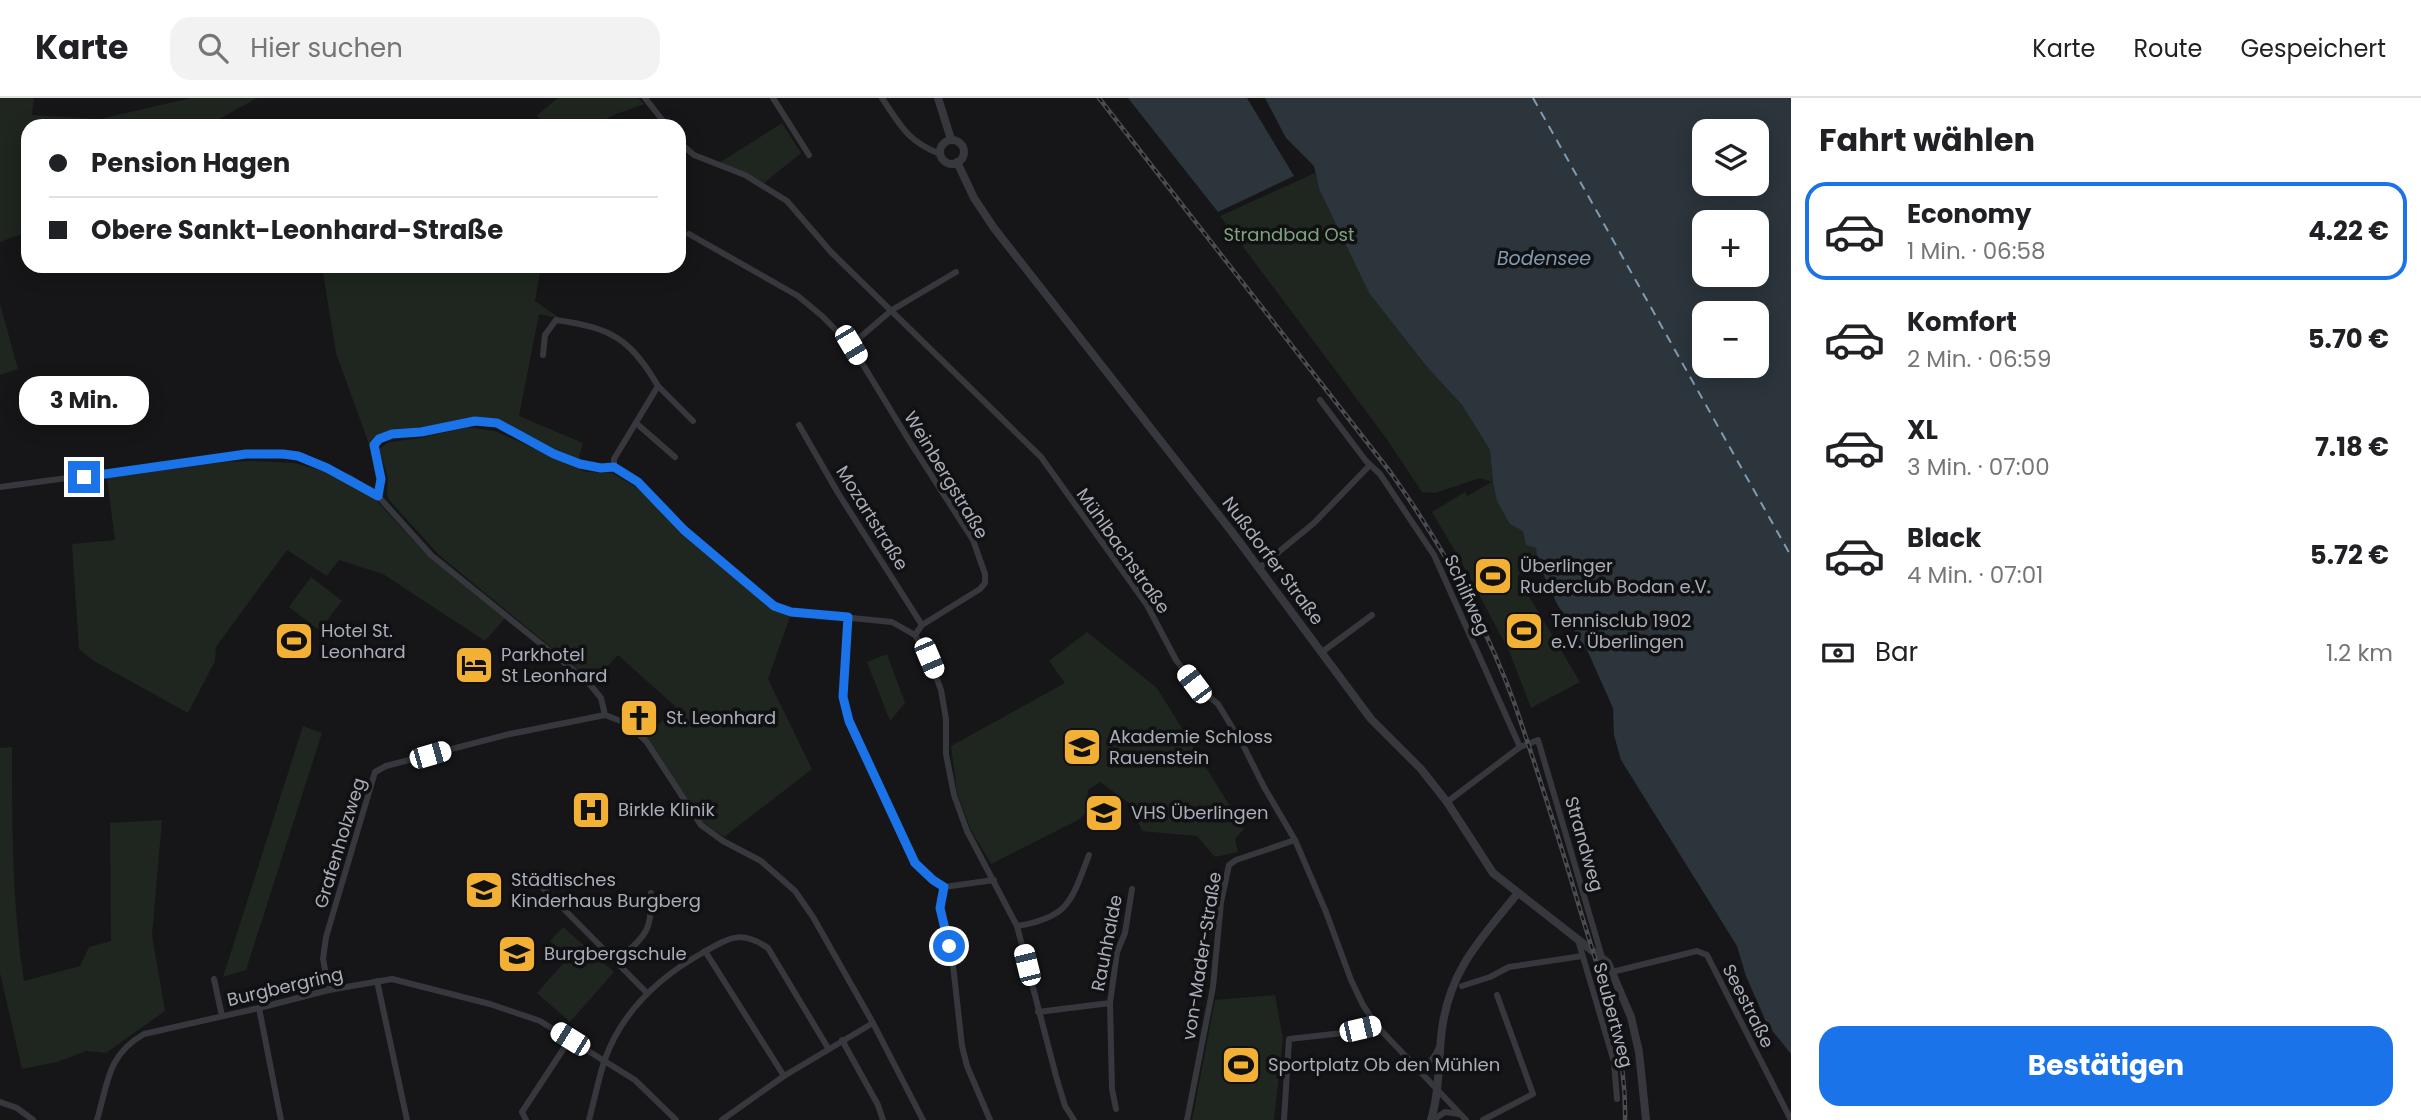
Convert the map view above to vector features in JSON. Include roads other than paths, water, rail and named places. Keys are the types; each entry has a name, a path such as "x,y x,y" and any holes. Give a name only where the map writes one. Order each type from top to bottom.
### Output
{"street":[{"path":"658,98 648,101 662,119"},
{"path":"773,98 809,155"},
{"path":"882,98 906,134 920,146 940,154 947,163 957,163"},
{"name":"Nußdorfer Straße","path":"938,98 951,139 960,143 963,148 962,159 957,163 974,198 994,228 1259,568 1371,719 1421,769 1447,802 1493,873 1602,957 1612,972 1630,1017 1639,1052 1646,1120"},
{"path":"940,154 942,144 951,139"},
{"name":"Mühlbachstraße","path":"686,148 694,155 745,175 787,201 831,252 1041,457 1147,605 1176,660 1194,684 1218,704 1244,747 1295,840 1351,980 1377,1025 1463,1117"},
{"name":"Weinbergstraße","path":"689,234 798,296 851,345 973,540 985,574 985,583 980,589 922,625 915,635"},
{"path":"851,345 892,310 956,272"},
{"path":"543,355 545,335 556,320 601,329 624,343 641,358 658,386 693,421"},
{"path":"614,467 614,459 658,386"},
{"name":"Schilfweg","path":"1320,400 1370,466 1380,474 1434,555 1520,747"},
{"path":"378,496 381,479 374,445 379,439 392,434 421,432 475,421 497,423 554,454 580,464 601,468 614,467 638,482 684,530 774,606 791,612 892,622 915,635 929,658 941,690 946,719 946,754 954,796 967,831 1017,926 1065,1106 1073,1120"},
{"path":"636,423 675,457"},
{"name":"Mozartstraße","path":"799,425 838,493 922,625"},
{"path":"0,488 246,454 283,454 298,456 327,468 378,496 431,555 587,682 601,698 605,715 626,723 646,741 701,825 723,841 761,860 795,891 813,917 873,1023 923,1120"},
{"path":"1259,568 1314,523 1370,466"},
{"path":"1322,652 1372,615"},
{"path":"848,617 843,697 849,721 915,863 944,887 994,880"},
{"name":"Grafenholzweg","path":"328,990 323,959 326,937 375,772 386,766 510,734 605,715"},
{"name":"Strandweg","path":"1520,747 1538,740 1602,957"},
{"path":"1447,802 1520,747"},
{"name":"von-Mader-Straße","path":"1187,1120 1207,1020 1220,902 1229,865 1236,860 1295,840"},
{"path":"1017,926 1040,922 1060,912 1072,898 1088,855"},
{"path":"535,880 646,992"},
{"path":"944,887 940,908 953,965 962,1046 967,1066 990,1120"},
{"name":"Rauhhalde","path":"1116,1109 1112,1089 1110,1003 1117,952 1125,933 1132,889"},
{"path":"617,961 646,933 650,919 651,893"},
{"path":"1432,1120 1438,1088 1446,1004 1456,976 1477,944 1517,894"},
{"path":"589,1120 605,1060 622,1025 646,992 674,969 726,940 743,936 768,948 828,1048"},
{"name":"Seubertweg","path":"1578,940 1615,1062 1617,1098"},
{"path":"705,951 784,1076"},
{"name":"Seestraße","path":"1612,972 1694,951 1707,955 1791,1120"},
{"path":"1462,986 1490,977 1509,967 1582,956"},
{"path":"214,979 222,1016"},
{"name":"Burgbergring","path":"97,1120 112,1063 133,1040 144,1034 328,990 392,979 531,1018 635,1080 676,1120"},
{"path":"377,981 407,1120"},
{"path":"1483,1120 1533,1094 1497,995"},
{"name":"Rauhhalde","path":"1038,1012 1110,1003"},
{"path":"259,1008 281,1120"},
{"path":"722,1120 784,1076 873,1023"},
{"path":"1284,1120 1289,1039 1343,1033 1377,1025"},
{"path":"526,1120 522,1112 570,1039"},
{"path":"842,1040 878,1105 883,1120"},
{"path":"1409,1059 1419,1064 1428,1063 1433,1060 1441,1044"},
{"path":"0,1102 17,1108 33,1120"},
{"path":"0,1109 17,1108"},
{"path":"1432,1120 1445,1112 1463,1117"}],"water":[{"path":"1128,98 1247,98 1294,176 1218,212"},
{"name":"Bodensee","path":"1265,98 1791,98 1791,1054 1767,1024 1746,976 1737,946 1621,760 1614,735 1613,708 1588,652 1557,604 1537,560 1536,548 1526,545 1523,531 1510,524 1497,501 1490,450 1462,405 1427,367 1369,293 1319,189 1314,166 1286,138"}],"railway":[{"path":"1099,98 1391,473 1445,556 1476,614 1515,705 1605,991 1622,1067 1625,1120"}],"place":[{"name":"Überlinger Ruderclub Bodan e.V.","path":"1493,576"},
{"name":"Tennisclub 1902 e.V. Überlingen","path":"1524,631"},
{"name":"Hotel St. Leonhard","path":"294,641"},
{"name":"Parkhotel St Leonhard","path":"474,665"},
{"name":"St. Leonhard","path":"639,718"},
{"name":"Akademie Schloss Rauenstein","path":"1082,747"},
{"name":"Birkle Klinik","path":"591,810"},
{"name":"VHS Überlingen","path":"1104,813"},
{"name":"Städtisches Kinderhaus Burgberg","path":"484,890"},
{"name":"Burgbergschule","path":"517,954"},
{"name":"Sportplatz Ob den Mühlen","path":"1241,1065"}],"park label":[{"name":"Strandbad Ost","path":"1289,235"}]}
